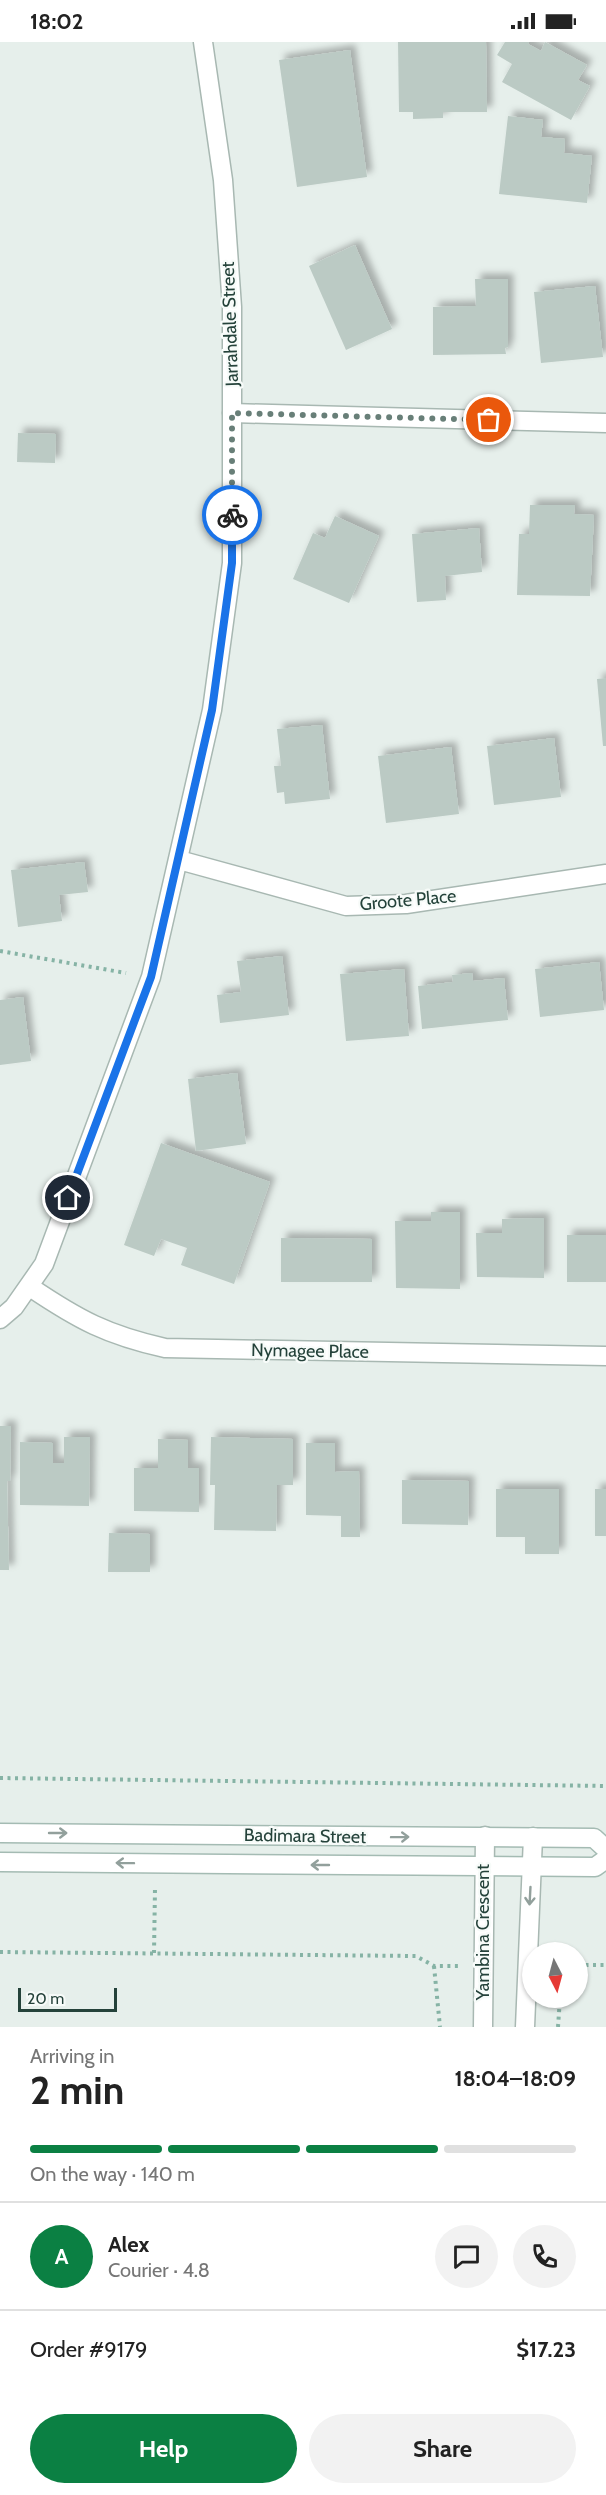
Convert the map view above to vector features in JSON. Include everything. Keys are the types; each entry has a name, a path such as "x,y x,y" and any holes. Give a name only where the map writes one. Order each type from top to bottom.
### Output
{"street":[{"name":"Jarrahdale Street","path":"0,1320 30,1287 44,1264 151,977 212,710 232,563 232,307 223,180 203,42"},
{"path":"232,413 606,423"},
{"name":"Groote Place","path":"178,860 346,906 406,904 606,874"},
{"name":"Nymagee Place","path":"30,1287 85,1322 110,1334 165,1348 606,1356"},
{"name":"Badimara Street","path":"0,1833 533,1837 594,1839 606,1849"},
{"name":"Yambina Crescent","path":"483,2027 484,1836"},
{"path":"525,2027 533,1837"},
{"name":"Badimara Street","path":"0,1862 595,1867 606,1860"}],"path":[{"path":"0,951 151,977"},
{"path":"0,1778 606,1786"},
{"path":"154,1953 155,1885"},
{"path":"0,1952 416,1956 434,1966 440,2027"},
{"path":"588,1965 606,1965"},
{"path":"558,2027 559,2008"}],"building":[{"path":"398,42 486,42 487,112 443,112 443,118 413,119 413,112 399,112"},
{"path":"505,42 529,42 528,44 541,51 545,42 587,65 578,80 590,86 571,120 502,82 512,64 497,55"},
{"path":"350,50 367,177 297,187 279,60"},
{"path":"508,116 543,120 541,137 565,139 564,153 592,156 587,203 499,194"},
{"path":"355,245 392,329 346,350 309,266"},
{"path":"475,279 508,279 508,347 505,348 506,354 433,355 433,307 476,306"},
{"path":"595,286 603,357 541,363 534,292"},
{"path":"18,433 56,434 55,463 17,462"},
{"path":"530,505 575,505 574,514 594,515 590,596 517,595 519,534 529,534"},
{"path":"335,516 379,536 349,603 293,579 313,533 325,538"},
{"path":"479,528 482,572 445,576 446,600 417,602 412,534"},
{"path":"606,678 606,746 603,746 597,679"},
{"path":"322,725 330,799 285,804 284,792 277,793 274,766 281,766 277,729"},
{"path":"554,738 561,797 494,805 487,746"},
{"path":"451,747 459,814 386,823 378,756"},
{"path":"84,862 88,892 59,895 62,921 18,927 11,870"},
{"path":"282,956 289,1015 220,1023 217,995 241,992 237,961"},
{"path":"599,962 604,1010 540,1017 535,969"},
{"path":"404,969 409,1036 346,1041 340,974"},
{"path":"472,973 473,981 504,978 508,1020 422,1029 418,986 453,982 452,975"},
{"path":"23,997 31,1061 0,1065 0,1000"},
{"path":"237,1073 246,1144 196,1151 188,1079"},
{"path":"161,1143 270,1182 234,1284 181,1265 187,1248 161,1239 154,1256 124,1245"},
{"path":"431,1212 460,1212 460,1289 396,1288 395,1221 431,1221"},
{"path":"544,1218 544,1278 477,1277 476,1233 502,1233 502,1219"},
{"path":"567,1235 606,1235 606,1282 567,1282"},
{"path":"281,1238 372,1239 372,1282 281,1282"},
{"path":"0,1426 11,1426 10,1481 7,1481 9,1570 0,1570"},
{"path":"64,1437 90,1437 89,1506 20,1505 20,1442 53,1443 53,1463 64,1463"},
{"path":"211,1437 293,1439 293,1485 277,1485 276,1531 214,1530 215,1485 210,1485"},
{"path":"158,1439 188,1440 188,1468 199,1468 199,1512 134,1511 134,1468 158,1468"},
{"path":"306,1443 335,1443 335,1472 359,1471 360,1537 341,1537 341,1516 306,1515"},
{"path":"402,1480 469,1481 468,1525 402,1524"},
{"path":"496,1489 559,1489 559,1554 525,1554 525,1537 496,1537"},
{"path":"595,1489 606,1489 606,1536 595,1536"},
{"path":"109,1533 150,1534 150,1572 108,1572"}],"way so far":[{"path":"232,515 232,413 489,420"}],"route":[{"path":"68,1198 151,977 212,710 232,563 232,515"}]}
